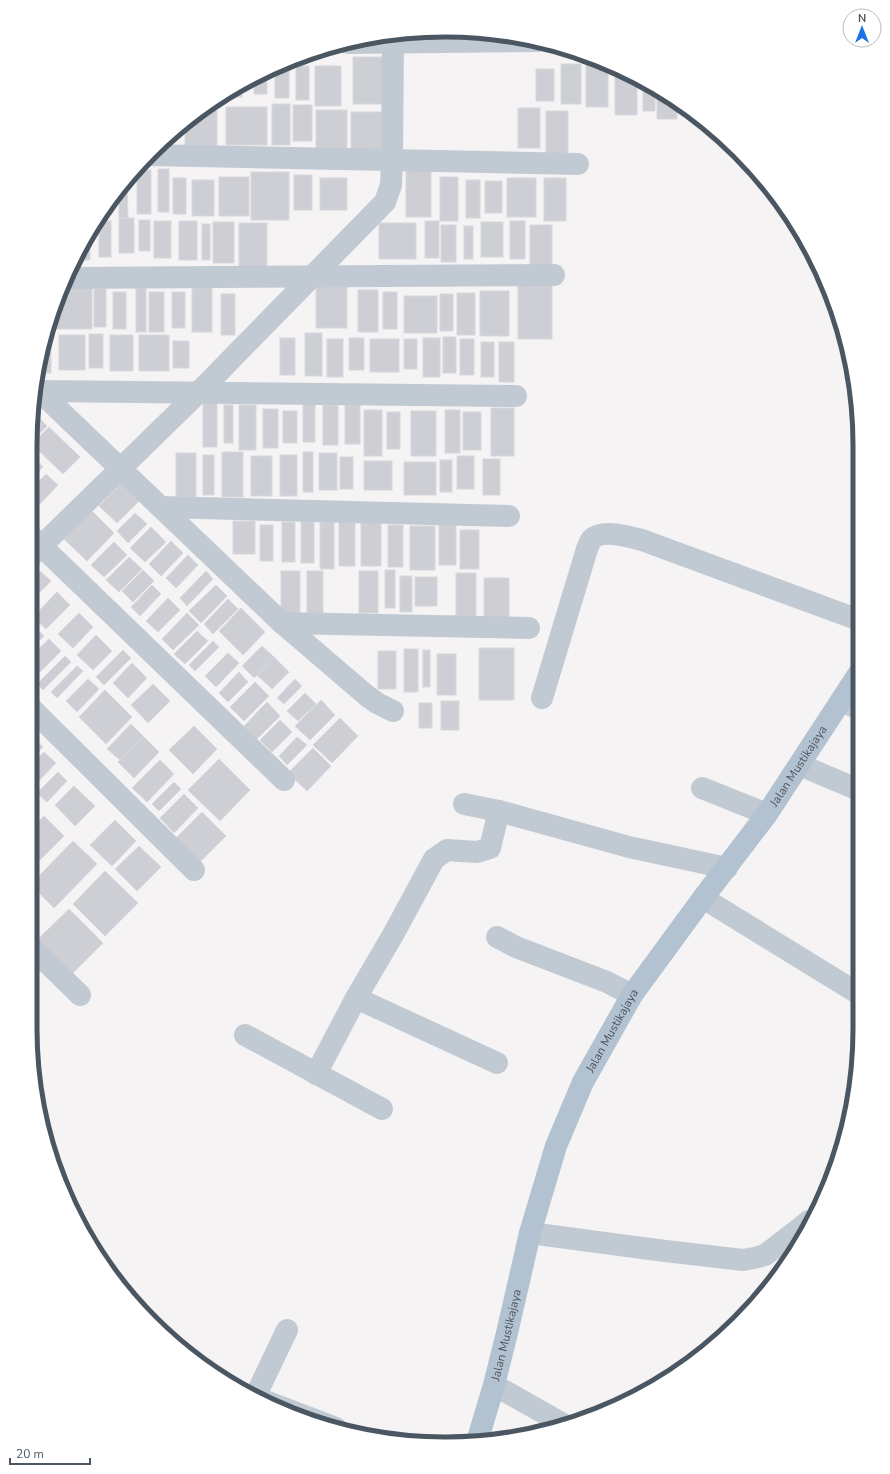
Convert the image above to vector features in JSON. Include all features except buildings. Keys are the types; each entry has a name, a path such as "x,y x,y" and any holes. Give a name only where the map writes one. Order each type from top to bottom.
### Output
{"main road":[{"name":"Jalan Mustikajaya","path":"479,1435 508,1333 530,1233 556,1146 583,1082 632,995 767,814 800,765 850,705 853,694"}],"street":[{"path":"403,39 501,41"},
{"path":"37,544 120,469 198,393 385,202 391,184 393,40"},
{"path":"159,155 578,164"},
{"path":"73,278 554,275"},
{"path":"40,390 516,396"},
{"path":"40,392 282,623 366,695 377,703 394,711"},
{"path":"161,508 509,516"},
{"path":"542,698 587,549 592,540 597,536 605,534 642,540 853,618"},
{"path":"37,548 284,780"},
{"path":"282,623 529,628"},
{"path":"37,714 194,870"},
{"path":"800,765 853,787"},
{"path":"702,788 767,814"},
{"path":"464,804 499,811 628,847 727,868"},
{"path":"316,1074 356,998 394,933 434,859 447,850 477,852 490,848 499,811"},
{"path":"703,898 853,990"},
{"path":"497,937 516,947 607,982 632,995"},
{"path":"37,953 80,995"},
{"path":"356,998 497,1063"},
{"path":"245,1035 382,1109"},
{"path":"530,1233 743,1260 764,1255 801,1227"},
{"path":"258,1391 287,1330"},
{"path":"494,1385 558,1421"}]}
